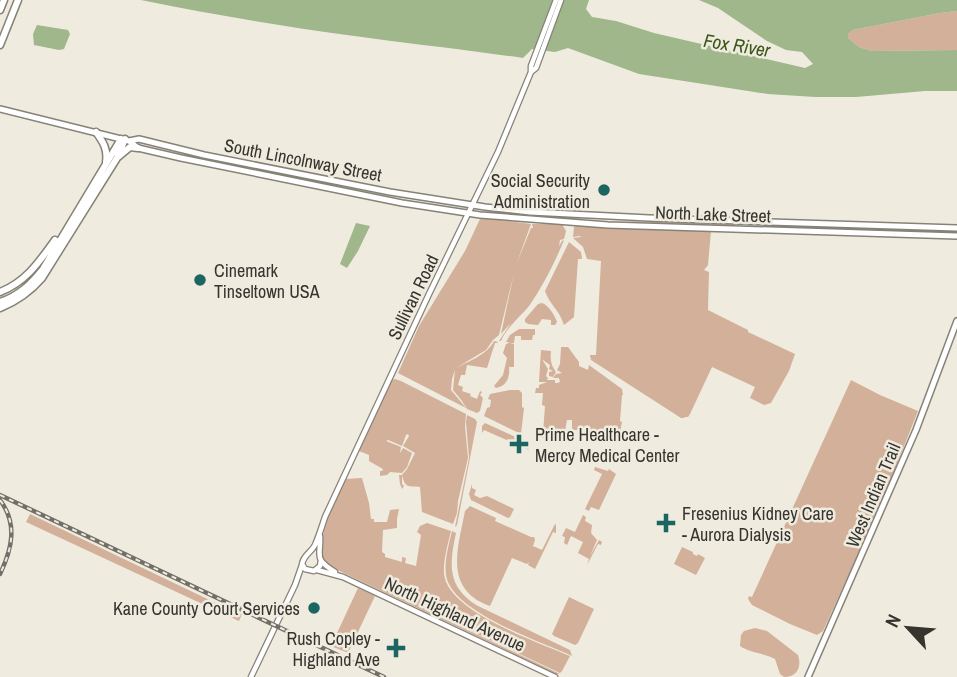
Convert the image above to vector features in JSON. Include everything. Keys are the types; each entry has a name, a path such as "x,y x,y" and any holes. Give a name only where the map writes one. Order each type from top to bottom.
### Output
{"highway":[{"path":"0,10 4,0"},
{"path":"0,46 18,0"},
{"path":"96,132 107,149 106,164"},
{"path":"0,305 12,303 33,289 42,278 117,158 125,140"},
{"path":"0,305 30,285 43,269 106,164 125,140"},
{"path":"117,158 130,147 138,148"},
{"path":"0,292 28,276 83,202"}],"main road":[{"name":"South Lincolnway Street","path":"0,109 125,140 138,148 402,203 469,214"},
{"name":"South Lincolnway Street","path":"125,140 139,139 377,190 473,206"},
{"name":"North Lake Street","path":"473,206 640,218 957,228"},
{"name":"North Lake Street","path":"469,214 619,225 957,236"},
{"name":"West Indian Trail","path":"808,677 916,430 957,321"}],"street":[{"name":"Sullivan Road","path":"532,69 555,0"},
{"name":"Sullivan Road","path":"251,677 296,585 304,557 320,535 344,475 504,140 561,0"},
{"name":"Sullivan Road","path":"296,585 305,574 320,566 320,535"},
{"path":"310,552 320,558"},
{"name":"North Highland Avenue","path":"320,558 325,565 343,577 555,677"},
{"path":"302,564 305,569 314,571"},
{"name":"North Highland Avenue","path":"314,571 343,577"}],"shaded area":[{"path":"141,0 589,0 586,9 592,17 805,68 813,64 802,52 786,50 767,41 718,8 699,0 957,0 957,11 853,30 848,34 848,38 859,47 872,51 957,50 957,91 856,97 768,94 639,74 568,48 555,52 532,49 523,58 304,29"},
{"path":"957,11 957,50 872,51 859,47 848,38 848,34 853,30"},
{"path":"37,25 68,30 70,34 64,49 34,45 33,34"},
{"path":"480,219 531,224 516,265 533,228 532,224 562,224 566,231 564,239 560,240 559,246 564,240 557,257 539,290 501,341 499,341 511,323 501,334 514,273 499,335 486,350 456,368 482,354 491,346 494,341 498,342 495,343 487,368 467,365 465,375 461,375 458,385 463,387 462,391 477,399 480,391 482,392 480,411 477,413 467,409 453,390 455,370 451,390 466,408 398,373 419,326 465,251"},
{"path":"607,221 643,222 757,224 711,226"},
{"path":"356,223 370,226 347,268 340,264"},
{"path":"574,227 711,231 708,265 704,270 709,272 708,310 795,354 771,403 764,405 750,398 755,387 712,367 690,414 681,418 591,360 590,355 596,355 601,261 587,259 583,247 573,238 581,237 592,247 580,236 573,237"},
{"path":"569,242 581,252 582,259 578,259 574,317 564,325 545,291"},
{"path":"542,303 553,313 557,322 555,325 551,325 551,320 542,319 538,325 525,322 538,304"},
{"path":"519,329 535,329 535,335 532,340 521,340 521,336 515,336 514,343 510,344 514,344 514,367 509,367 505,383 496,388 494,386 503,375 507,358 503,353 509,343 506,342 510,335"},
{"path":"561,347 568,347 579,366 588,370 589,365 622,389 620,432 574,430 572,420 567,420 565,431 545,438 540,437 543,433 545,406 542,405 543,393 535,393 539,385 547,382 539,382 541,350 551,351 551,362 556,372 553,377 549,376 549,372 553,371 549,369 550,365 543,361 548,369 547,380 555,380 557,383 560,382 559,378 553,378 562,373 557,370"},
{"path":"392,380 401,381 466,414 468,458 453,524 422,512 420,487 404,482 402,475 415,453 403,446 408,434 402,446 386,441 401,447 400,453 403,448 412,453 402,473 390,472 380,476 383,469 369,461 369,455 359,451"},
{"path":"851,380 918,411 881,504 823,631 817,635 752,605 748,599 749,596 752,597"},
{"path":"519,390 522,393 524,408 521,434 484,416 490,407 490,394"},
{"path":"467,415 477,422 455,527 469,458"},
{"path":"485,423 522,440 529,450 484,430 482,433"},
{"path":"595,467 608,471 609,469 616,474 599,510 591,507 589,511 585,509 602,474 594,470"},
{"path":"399,475 402,475 404,486 402,489"},
{"path":"362,478 371,519 374,519 374,522 387,522 390,510 399,509 397,528 383,530 382,552 385,557 402,562 402,557 406,558 405,563 416,566 421,535 417,532 420,526 427,523 451,531 444,574 449,588 461,601 496,624 570,656 560,673 415,605 560,674 327,565 320,548 326,522 345,479"},
{"path":"472,484 472,488 476,490 474,495 480,498 487,496 514,509 510,517 471,500 469,494"},
{"path":"470,506 496,518 495,521 534,537 533,546 542,550 556,525 556,533 553,532 535,569 528,565 529,562 527,564 512,558 490,606 475,599 465,589 457,566 465,511"},
{"path":"30,514 242,614 239,621 26,522"},
{"path":"583,515 586,517 585,521 592,525 591,533 597,540 590,556 599,540 602,542 601,545 598,544 587,565 589,559 578,553 583,542 571,536 567,545 564,543 565,537 562,536 566,528 575,532"},
{"path":"452,531 456,533 452,555 453,574 460,591 478,606 570,650 572,656 499,624 463,601 446,575 446,558"},
{"path":"682,547 705,558 696,575 674,564"},
{"path":"358,588 375,596 348,653 331,646"},
{"path":"569,597 594,609 575,645 552,634"},
{"path":"755,628 767,631 798,655 799,667 795,673 784,677 780,674 775,659 740,646 744,631"}],"railway":[{"path":"0,495 384,677"},
{"path":"0,500 6,509 11,527 8,555 0,574"}],"place":[{"name":"Social Security Administration","path":"604,190"},
{"name":"Cinemark Tinseltown USA","path":"200,280"},
{"name":"Prime Healthcare - Mercy Medical Center","path":"519,444"},
{"name":"Fresenius Kidney Care - Aurora Dialysis","path":"666,523"},
{"name":"Kane County Court Services","path":"314,608"},
{"name":"Rush Copley - Highland Ave","path":"396,648"}],"water label":[{"name":"Fox River","path":"737,45"}]}
